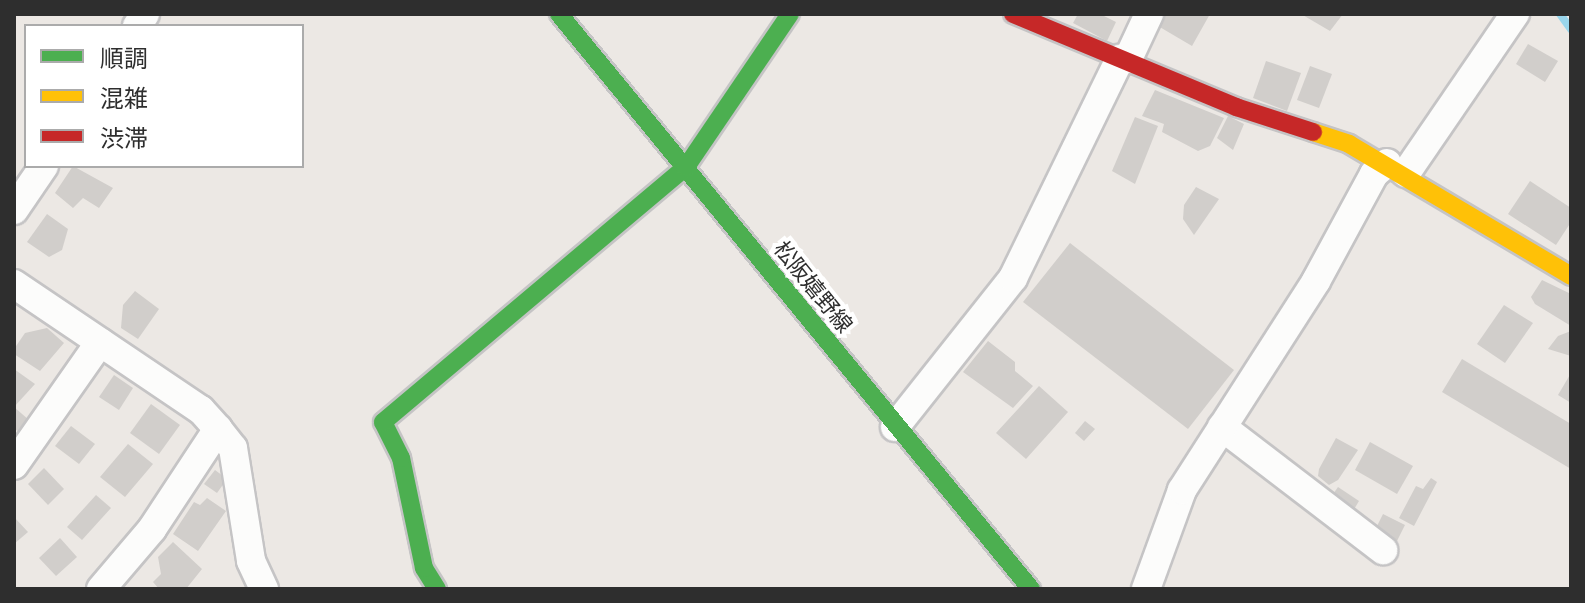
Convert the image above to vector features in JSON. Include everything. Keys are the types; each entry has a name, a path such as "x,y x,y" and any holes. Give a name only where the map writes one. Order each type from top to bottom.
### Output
{"street":[{"name":"松阪嬉野線","path":"559,14 1031,589"},
{"path":"437,589 424,568 401,458 383,422 686,167 790,14"},
{"path":"1013,14 1236,107 1349,144 1396,168 1571,276"},
{"path":"895,427 1013,278 1149,14"},
{"path":"1146,589 1182,490 1316,281 1374,174 1396,168 1515,14"},
{"path":"14,210 43,168"},
{"path":"14,284 201,410 218,429 233,448 251,561 264,589"},
{"path":"14,465 100,342"},
{"path":"1222,427 1383,550"},
{"path":"101,589 152,529 218,429"}],"building":[{"path":"1078,14 1100,14 1116,22 1107,41 1073,23"},
{"path":"1165,14 1210,14 1192,46 1158,26"},
{"path":"1301,14 1343,14 1330,31"},
{"path":"1528,44 1558,61 1545,82 1516,64"},
{"path":"1266,61 1301,73 1287,111 1253,98"},
{"path":"1310,66 1332,74 1319,108 1297,100"},
{"path":"1155,90 1224,118 1210,146 1198,151 1162,132 1164,124 1142,116"},
{"path":"1228,116 1244,124 1233,150 1217,138"},
{"path":"1135,117 1158,126 1135,184 1112,171"},
{"path":"72,168 113,188 99,208 83,198 73,208 55,193"},
{"path":"1530,181 1571,208 1571,222 1556,245 1508,214"},
{"path":"1196,187 1219,199 1194,235 1183,219 1184,205"},
{"path":"47,214 68,229 62,250 49,257 27,242"},
{"path":"1070,243 1234,370 1188,429 1023,302"},
{"path":"1542,280 1571,294 1571,326 1535,304 1531,297"},
{"path":"135,291 159,309 138,339 121,328 123,305"},
{"path":"1504,305 1533,323 1505,363 1477,344"},
{"path":"47,328 64,343 40,371 14,354 14,349 25,333"},
{"path":"1571,331 1571,356 1548,349 1558,336"},
{"path":"988,341 1015,362 1015,371 1033,386 1013,408 963,372"},
{"path":"1462,359 1571,424 1571,469 1442,392"},
{"path":"14,369 35,384 14,407"},
{"path":"1571,373 1571,403 1558,395"},
{"path":"114,375 133,388 119,410 99,397"},
{"path":"1039,386 1068,412 1026,459 996,433"},
{"path":"151,404 180,425 159,454 130,433"},
{"path":"14,407 29,420 22,433 14,429"},
{"path":"1085,421 1095,429 1084,441 1075,433"},
{"path":"71,426 95,444 79,464 55,446"},
{"path":"1336,438 1358,450 1338,480 1329,485 1318,476 1319,469"},
{"path":"1370,442 1413,466 1397,494 1355,470"},
{"path":"128,444 153,464 125,497 100,477"},
{"path":"44,468 64,489 48,505 28,484"},
{"path":"215,470 227,479 217,493 204,484"},
{"path":"1431,478 1437,482 1414,526 1399,518 1416,486 1423,489"},
{"path":"1338,487 1359,501 1353,511 1331,497"},
{"path":"96,495 111,508 82,540 67,527"},
{"path":"207,498 226,511 198,551 173,534 194,502 200,505"},
{"path":"1383,514 1405,525 1396,543 1374,532"},
{"path":"14,517 28,532 14,544"},
{"path":"60,538 77,557 56,576 39,558"},
{"path":"173,542 202,569 186,589 159,589 153,582 161,574 158,557"}],"waterway":[{"path":"1560,14 1571,29"}],"traffic: fast":[{"path":"559,14 1031,589"},
{"path":"437,589 424,568 401,458 383,422 686,167 790,14"}],"traffic: slow":[{"path":"1313,132 1349,144 1571,276"}],"traffic: jam":[{"path":"1013,14 1236,107 1313,132"}]}
